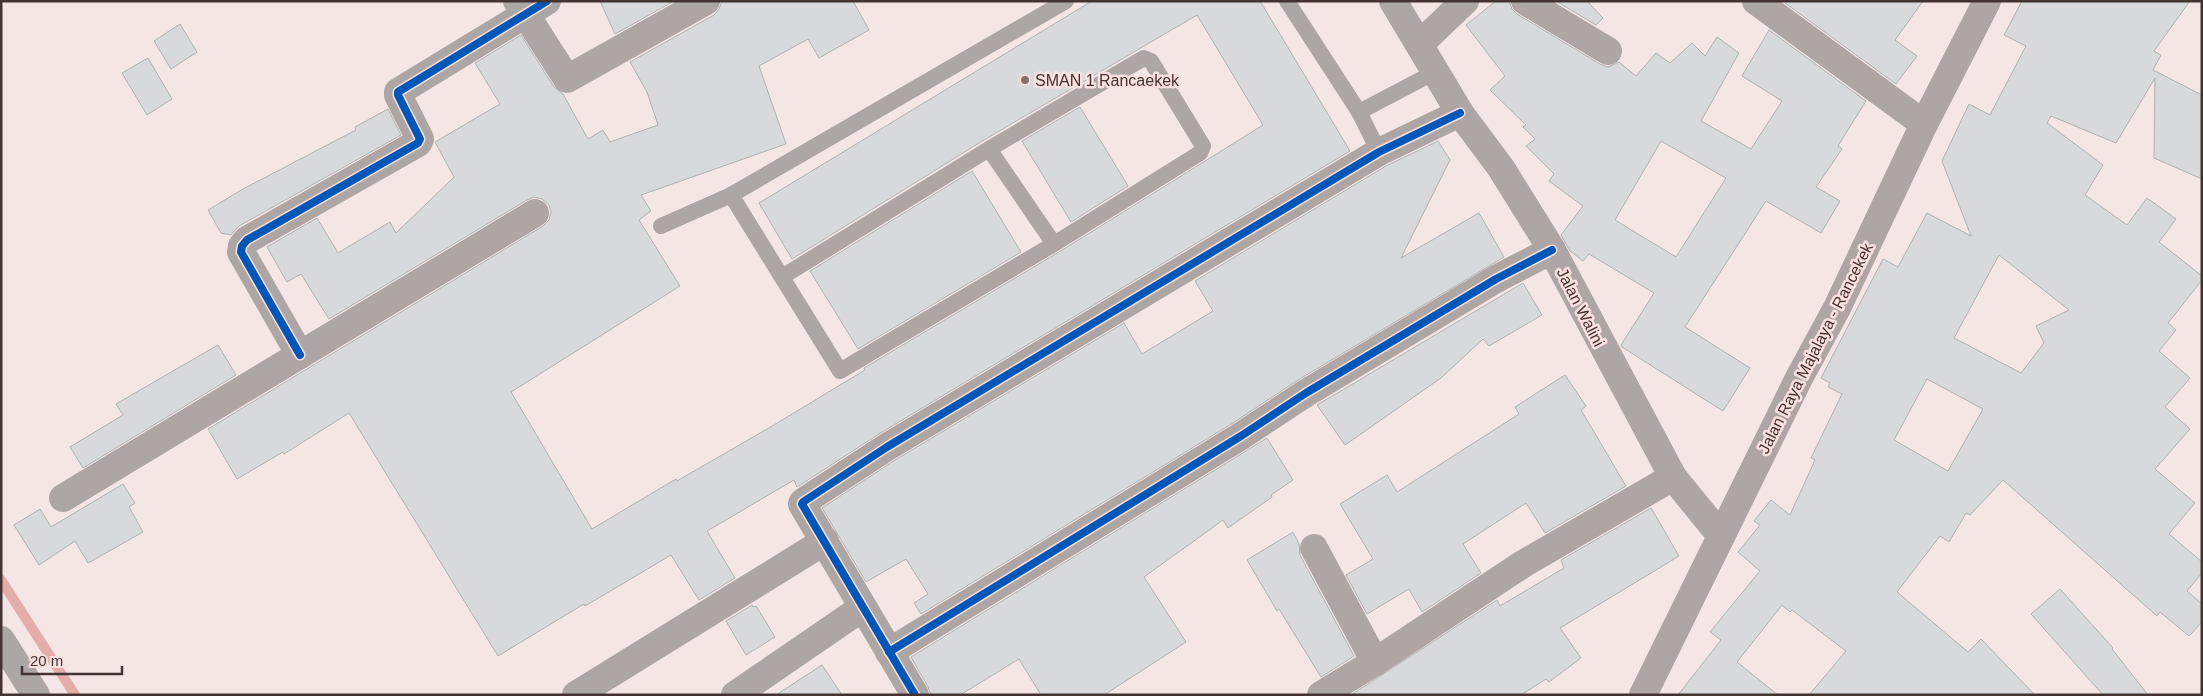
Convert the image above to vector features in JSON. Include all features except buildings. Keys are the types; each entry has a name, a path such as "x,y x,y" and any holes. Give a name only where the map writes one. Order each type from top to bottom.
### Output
{"main road":[{"name":"Jalan Raya Majalaya - Rancekek","path":"1642,695 1799,378 1837,308 1924,124 1987,1"}],"street":[{"path":"300,355 240,252 242,246 246,240 418,143 420,139 398,92 530,5 567,79 706,1"},
{"name":"Jalan Walini","path":"1393,1 1460,112 1501,168 1552,250 1673,477 1721,536"},
{"path":"1420,44 1465,1"},
{"path":"1525,1 1608,51"},
{"path":"1756,1 1924,124"},
{"path":"915,695 802,504 887,446 1379,152 1460,112"},
{"path":"63,498 535,213"},
{"path":"889,652 1241,436 1306,393 1496,278 1552,250"},
{"path":"1321,695 1375,662 1523,564 1673,477"},
{"path":"576,695 825,541"},
{"path":"1314,548 1375,662"},
{"path":"735,695 862,608"},
{"path":"1,640 36,695"}],"lane":[{"path":"661,226 731,195 1066,1"},
{"path":"1287,1 1359,112 1379,152"},
{"path":"731,195 840,371 1054,244 1200,153 1203,146 1151,60 1144,58 989,148 782,277"},
{"path":"1359,112 1437,71"},
{"path":"989,148 1054,244"}],"waterway":[{"path":"1,580 75,695"}],"cycle path":[{"path":"300,355 241,252 242,246 247,240 418,143 420,139 398,92 547,1"},
{"path":"915,695 802,504 803,502 887,447 1379,152 1460,113"},
{"path":"889,652 1241,436 1306,393 1496,279 1552,250"}],"place":[{"name":"SMAN 1 Rancaekek","path":"1025,80"}]}
